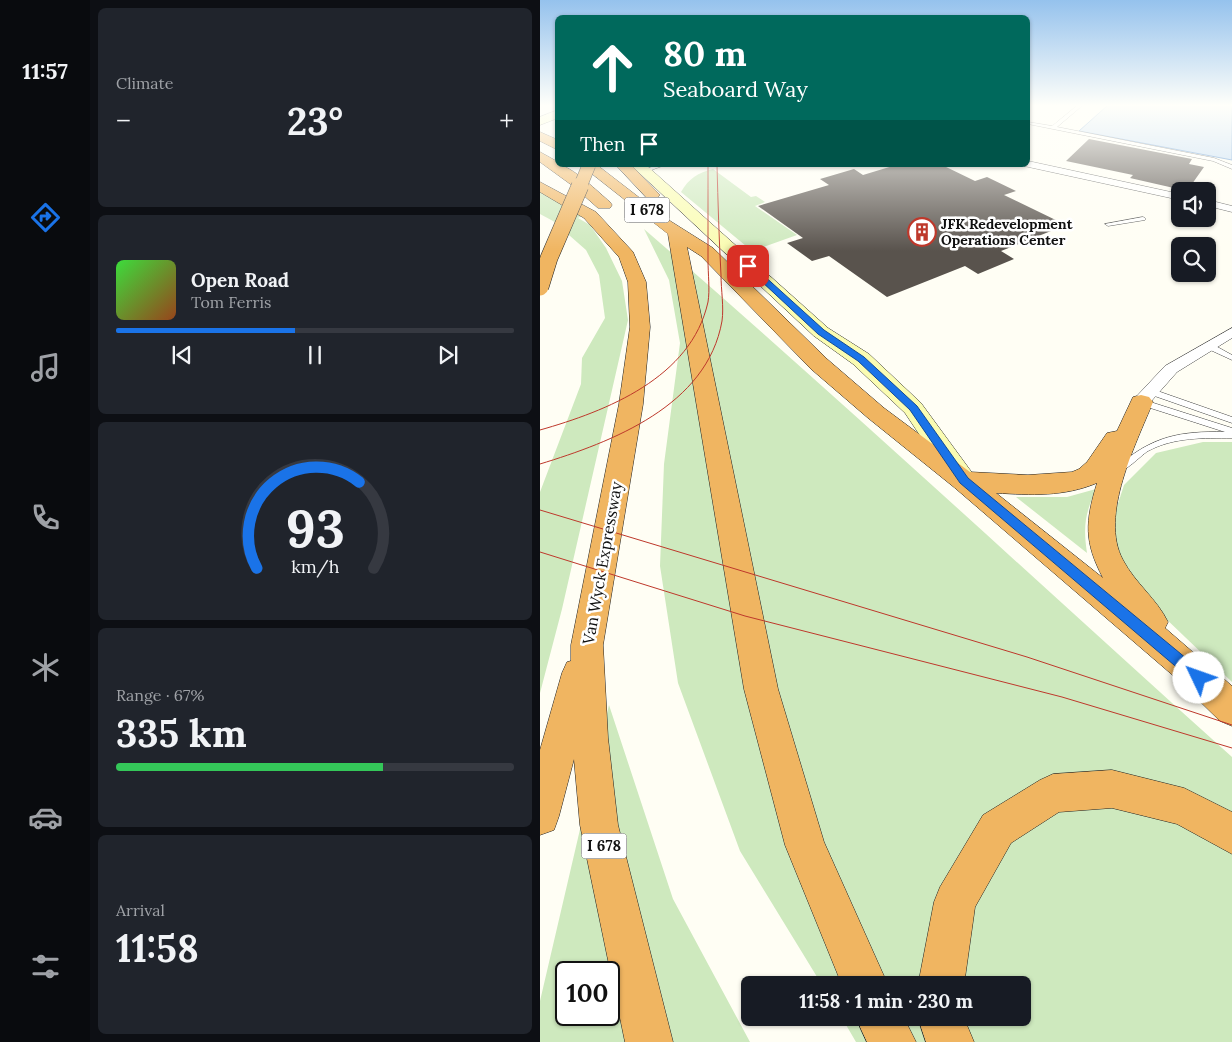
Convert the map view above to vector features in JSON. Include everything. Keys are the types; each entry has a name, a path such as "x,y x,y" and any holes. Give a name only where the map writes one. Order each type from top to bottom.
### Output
{"highway":[{"name":"I 678","path":"540,156 555,167"},
{"name":"I 678","path":"555,167 578,183 616,216"},
{"path":"540,287 549,258 588,167"},
{"name":"I 678","path":"592,167 676,233 707,252 819,364 876,413 964,481 1188,667 1232,709"},
{"path":"643,167 707,252"},
{"name":"Van Wyck Expressway","path":"540,186 590,215 630,246 637,282 640,311 639,348 631,404 586,645 590,738 599,824 649,1042"},
{"path":"676,233 761,689 805,845 861,976"},
{"path":"964,481 1054,484 1078,480 1087,476 1095,470 1145,397"},
{"path":"1145,397 1105,498 1101,519 1102,540 1106,553 1121,582 1188,667 1232,699"},
{"path":"540,816 586,645"},
{"path":"943,976 956,902 997,829 1053,792 1112,789 1184,807 1232,834"},
{"path":"883,1026 892,1042"},
{"path":"944,1026 950,1042"}],"street":[{"path":"1030,164 1171,195"},
{"path":"643,167 821,332 861,359 913,408 964,481"},
{"path":"1216,205 1232,209"},
{"path":"1145,397 1171,369 1232,332"}],"lane":[{"path":"1182,154 1214,160 1232,167"},
{"path":"1108,224 1143,219"},
{"path":"1209,346 1232,358"},
{"path":"1145,397 1232,420"},
{"path":"1145,397 1232,433"},
{"path":"1112,477 1140,451 1161,441 1192,435 1232,433"}],"green space":[{"path":"713,169 751,197 756,196 765,202 755,206 797,235 752,251 681,192 694,177"},
{"path":"540,190 584,215 578,218 590,225 606,248 622,281 628,320 562,609 540,693 540,492 581,384 582,358 605,318 599,275 586,250 553,221 540,214"},
{"path":"644,229 866,425 1232,757 1232,1042 856,1042 847,1026 1031,1026 1031,976 816,976 740,851 678,683 660,566 664,464 680,343 669,280"},
{"path":"1203,442 1232,442 1232,682 1138,592 1117,554 1113,519 1124,485 1156,453"},
{"path":"1096,489 1086,520 1087,553 1016,497 1067,497"},
{"path":"609,705 673,899 750,1042 540,1042 540,1001"}],"water":[{"path":"1198,154 1232,154 1232,160"}],"building":[{"path":"1074,154 1164,154 1192,159 1189,164 1204,167 1193,182 1171,182 1171,187 1130,178 1133,175 1066,161"},
{"name":"JFK Redevelopment Operations Center","path":"889,167 946,167 975,181 987,177 1016,191 1004,195 1066,225 1001,251 1014,259 978,274 965,266 887,297 829,256 812,261 787,243 803,238 758,206 829,185 820,179 854,169 863,175"}],"tram line":[{"path":"540,430 592,413 643,387 665,371 684,351 699,329 709,297 708,167"},
{"path":"540,464 597,444 652,416 677,398 697,376 713,351 722,321 723,310 717,167"},
{"path":"540,510 1027,657 1232,725"},
{"path":"540,552 745,616 1062,697 1232,748"}],"place":[{"name":"JFK Redevelopment Operations Center","path":"922,232"}],"route":[{"path":"748,266 821,332 861,359 913,408 964,481 1199,678"}]}
